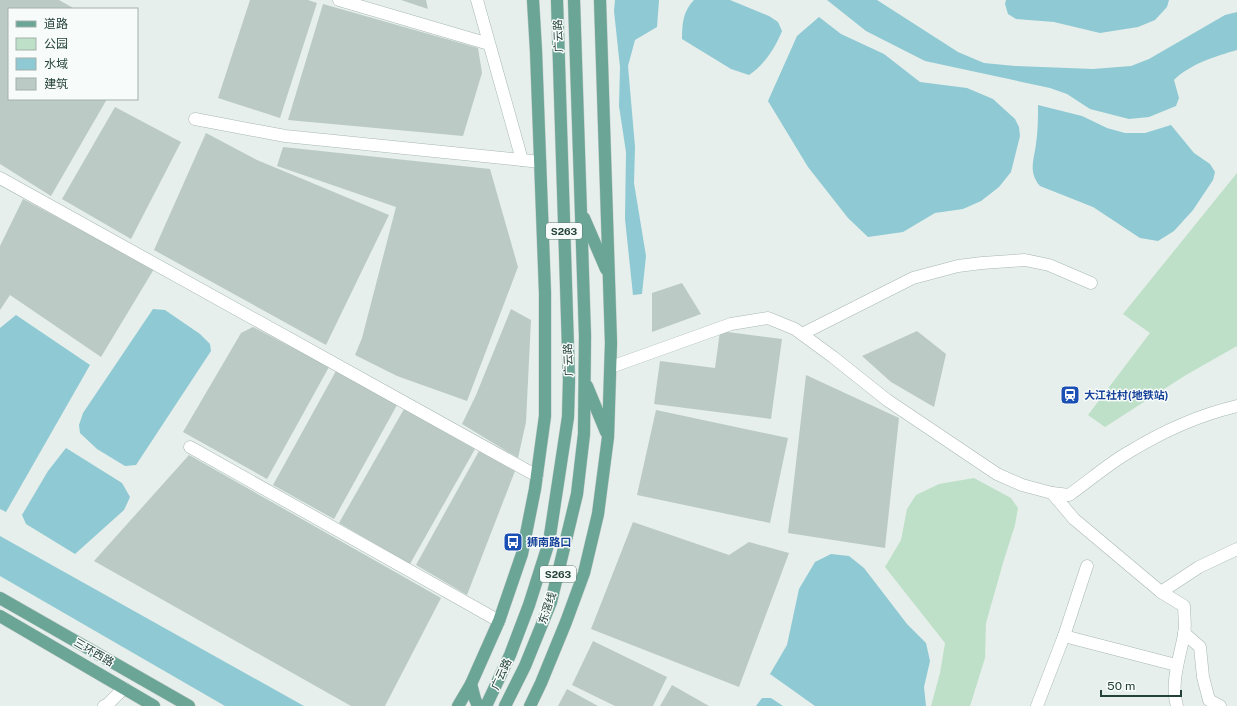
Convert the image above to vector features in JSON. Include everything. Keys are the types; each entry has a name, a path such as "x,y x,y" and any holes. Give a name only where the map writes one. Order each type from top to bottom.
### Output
{"main road":[{"name":"S263","path":"458,706 471,684 500,621 522,554 537,476 545,416 545,293 533,0"},
{"name":"广云路","path":"486,706 510,655 529,605 549,542 568,417 569,380 557,0"},
{"name":"广云路","path":"574,0 585,336 584,434"},
{"name":"S263","path":"530,706 566,622 584,573 598,514 608,437 611,343 600,0"},
{"path":"581,211 609,275"},
{"path":"585,381 608,437"},
{"name":"东滘线","path":"505,706 525,666 551,602 577,494 584,434"},
{"name":"三环西路","path":"0,598 189,706"},
{"name":"三环西路","path":"0,616 154,706"},
{"path":"471,684 478,706"}],"street":[{"path":"339,0 490,44"},
{"path":"477,0 522,160"},
{"path":"195,119 285,136 540,162"},
{"path":"0,178 537,476"},
{"path":"802,334 913,278 958,266 1025,260 1049,265 1091,283"},
{"path":"611,367 731,324 768,318 795,329 887,400 997,474 1022,485 1052,493 1069,495 1128,452 1166,432 1212,412 1237,406"},
{"path":"190,447 500,621"},
{"path":"1052,493 1074,519 1161,592 1184,606 1184,633 1176,665 1175,700 1177,706"},
{"path":"1161,592 1199,567 1237,549"},
{"path":"1037,706 1064,636 1087,566"},
{"path":"1184,633 1200,647 1203,677 1209,700 1220,706"},
{"path":"1064,636 1176,665"},
{"path":"104,706 124,688"}],"green space":[{"path":"1237,173 1237,346 1186,375 1105,427 1088,415 1150,333 1123,314"},
{"path":"974,478 1011,498 1018,508 1015,525 986,623 985,658 970,706 931,706 940,673 945,643 885,567 901,540 907,509 916,495 939,484"}],"water":[{"path":"615,0 659,0 657,27 635,40 628,66 635,147 634,183 646,256 642,294 633,295 625,219 626,152 619,106 620,67 614,11"},
{"path":"694,0 730,0 769,16 778,22 782,31 776,44 769,55 755,71 749,75 731,69 682,39 682,28 685,13"},
{"path":"827,0 877,0 958,52 984,63 1015,66 1093,69 1131,66 1149,59 1225,15 1237,12 1237,50 1195,65 1180,74 1174,80 1179,98 1176,106 1149,117 1129,119 1090,109 1067,94 1050,88 925,61 866,31"},
{"path":"1006,0 1169,0 1167,7 1155,20 1138,27 1100,33 1054,22 1016,19 1008,14 1005,4"},
{"path":"819,17 841,34 884,54 920,82 967,88 993,99 1015,119 1019,127 1020,136 1011,172 999,187 981,201 963,209 935,213 903,232 868,237 848,218 808,167 768,101 797,36"},
{"path":"1038,105 1082,116 1107,128 1125,133 1145,133 1171,125 1194,153 1210,164 1215,172 1213,180 1193,210 1174,231 1158,241 1140,238 1093,207 1040,186 1036,181 1033,166 1037,134"},
{"path":"153,309 165,310 200,334 210,344 211,351 136,465 125,466 97,449 80,433 79,425 83,413"},
{"path":"16,315 90,365 6,512 0,509 0,328"},
{"path":"66,448 122,483 130,497 124,510 75,554 26,524 22,515 48,471"},
{"path":"0,536 304,706 225,706 0,576"},
{"path":"831,554 849,556 864,568 907,624 926,643 930,661 924,687 926,706 815,706 770,674 787,645 799,589 815,562"},
{"path":"762,698 771,698 783,706 756,706"}],"building":[{"path":"0,0 59,0 73,8 8,8 8,100 106,100 51,196 0,164"},
{"path":"250,0 308,0 317,3 280,118 218,98"},
{"path":"401,0 426,0 428,9"},
{"path":"323,4 478,48 482,73 463,136 288,120"},
{"path":"115,107 181,142 131,239 62,199"},
{"path":"206,133 257,160 389,215 326,345 154,250"},
{"path":"283,147 490,169 518,267 467,401 397,376 355,355 362,338 396,207 277,166"},
{"path":"23,199 154,269 101,357 10,295 0,310 0,246"},
{"path":"682,283 701,314 652,332 652,293"},
{"path":"511,309 531,320 526,422 518,458 462,424 476,395"},
{"path":"253,327 329,367 267,479 183,432 241,333"},
{"path":"720,331 782,339 771,419 654,404 660,361 715,368"},
{"path":"917,331 946,354 934,407 891,382 862,356"},
{"path":"336,371 397,405 334,519 273,485"},
{"path":"806,375 899,418 885,548 788,533"},
{"path":"404,409 475,449 410,564 339,523"},
{"path":"656,410 788,438 770,523 637,495"},
{"path":"479,451 515,471 467,595 416,565"},
{"path":"189,455 441,598 385,706 351,706 94,561"},
{"path":"633,522 729,555 749,542 789,553 739,687 591,629"},
{"path":"593,641 667,677 653,706 615,706 572,685"},
{"path":"672,685 709,706 660,706"},
{"path":"567,689 598,706 558,706"}],"place":[{"name":"大江社村(地铁站)","path":"1070,395"},
{"name":"狮南路口","path":"513,542"}]}
